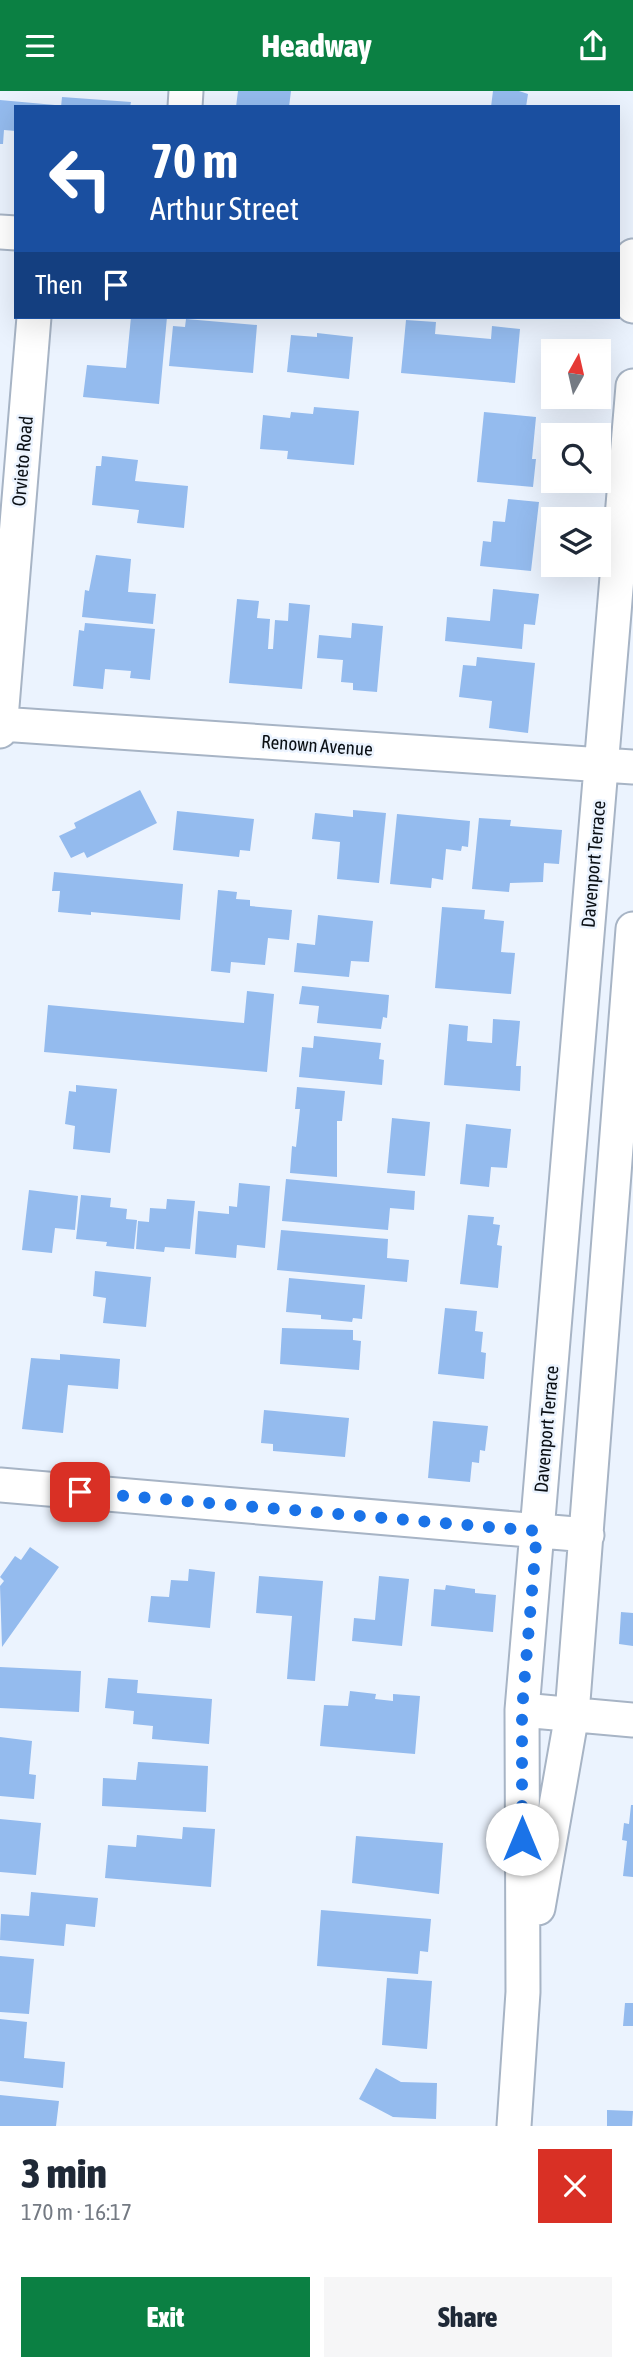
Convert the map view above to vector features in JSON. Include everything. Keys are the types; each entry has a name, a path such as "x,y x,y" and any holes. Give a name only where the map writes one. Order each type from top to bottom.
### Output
{"street":[{"name":"Orvieto Road","path":"0,731 34,319"},
{"name":"Davenport Terrace","path":"523,1992 522,1710 575,1078 618,766 633,386"},
{"name":"Renown Avenue","path":"0,724 618,766"},
{"path":"514,2126 523,1992 572,1714 627,1081 633,929"},
{"path":"575,1078 627,1081"},
{"path":"0,1485 587,1535"},
{"path":"522,1710 633,1720"}],"building":[{"path":"238,91 291,91 289,105 236,105"},
{"path":"493,91 519,91 528,94 526,105 491,105"},
{"path":"62,97 131,102 130,105 61,105"},
{"path":"0,100 55,105 14,105 14,131 4,130 3,144 0,144"},
{"path":"131,319 167,319 159,404 83,397 87,365 126,368"},
{"path":"186,319 257,325 253,373 169,366 173,326 185,327"},
{"path":"406,320 436,322 435,334 491,339 492,326 520,329 515,383 401,373"},
{"path":"317,333 353,337 349,379 287,372 291,335 317,337"},
{"path":"314,407 359,411 354,465 287,459 288,451 260,449 263,415 290,418 291,412 313,414"},
{"path":"484,412 536,417 532,459 536,459 533,487 477,482"},
{"path":"102,456 138,460 135,481 188,486 184,528 137,523 139,510 92,505 96,466 101,466"},
{"path":"508,499 539,502 531,571 480,566 483,541 491,542 493,521 505,522"},
{"path":"96,555 131,559 128,592 156,594 153,624 82,617 85,590 89,591"},
{"path":"493,589 539,594 535,625 524,624 522,649 445,641 447,617 490,621"},
{"path":"237,599 259,601 257,618 270,619 268,649 273,649 275,620 288,621 289,603 310,605 302,689 229,683"},
{"path":"85,623 155,629 150,680 130,678 131,671 105,669 103,689 73,686 79,630 84,631"},
{"path":"352,623 383,626 377,692 353,690 353,683 341,682 343,660 317,658 319,635 351,638"},
{"path":"477,657 535,663 528,733 489,728 492,701 459,697 463,665 476,666"},
{"path":"140,790 157,823 87,858 84,852 71,858 59,836 76,828 74,823"},
{"path":"353,810 386,813 379,883 337,879 340,842 312,839 315,813 353,817"},
{"path":"177,811 254,819 250,851 240,850 239,857 173,850"},
{"path":"397,814 470,821 468,847 462,846 461,851 446,849 443,880 432,878 431,888 390,884"},
{"path":"479,818 511,820 510,826 562,830 559,864 544,863 543,882 510,883 509,892 472,889"},
{"path":"54,872 183,884 180,920 91,912 91,915 58,912 60,891 52,891"},
{"path":"218,890 237,892 236,899 250,900 250,906 292,910 289,940 268,938 265,965 231,962 230,973 211,971"},
{"path":"442,907 485,910 484,919 504,921 501,952 515,953 511,994 435,988"},
{"path":"318,915 373,921 369,962 351,961 349,977 294,972 297,943 315,945"},
{"path":"302,986 389,995 387,1018 383,1017 381,1029 317,1023 319,1006 299,1004"},
{"path":"247,991 274,994 267,1072 44,1052 48,1005 244,1023"},
{"path":"493,1019 520,1021 516,1066 521,1066 520,1091 444,1085 449,1024 468,1026 467,1041 492,1043"},
{"path":"314,1036 381,1043 379,1059 384,1060 382,1085 299,1077 302,1047 313,1048"},
{"path":"76,1085 117,1089 110,1153 73,1149 75,1126 65,1124 69,1091 76,1092"},
{"path":"297,1087 345,1091 342,1121 337,1121 337,1177 290,1173 292,1146 296,1147 300,1109 295,1109"},
{"path":"392,1118 430,1122 425,1176 387,1173"},
{"path":"466,1124 511,1129 507,1168 491,1167 489,1187 460,1184"},
{"path":"286,1179 415,1191 414,1210 390,1208 388,1230 282,1221"},
{"path":"239,1183 270,1186 265,1248 237,1245 236,1258 195,1254 198,1211 229,1214 229,1206 237,1207"},
{"path":"29,1190 78,1196 75,1230 55,1228 52,1253 22,1250"},
{"path":"81,1195 111,1198 110,1207 127,1209 126,1219 137,1220 134,1249 106,1246 107,1242 76,1239"},
{"path":"167,1199 195,1201 190,1249 165,1247 164,1252 136,1249 138,1221 149,1222 150,1208 166,1209"},
{"path":"468,1215 494,1217 493,1224 500,1225 497,1245 502,1246 498,1288 460,1284"},
{"path":"281,1230 388,1239 387,1258 409,1260 407,1282 277,1270"},
{"path":"95,1271 151,1277 146,1327 103,1323 106,1298 93,1296"},
{"path":"289,1278 365,1285 362,1319 353,1318 352,1322 321,1319 321,1315 286,1312"},
{"path":"445,1308 477,1311 475,1331 483,1332 481,1352 486,1353 484,1379 438,1374"},
{"path":"282,1328 353,1330 353,1340 361,1341 359,1370 280,1364"},
{"path":"60,1354 120,1359 118,1389 68,1385 63,1433 22,1429 31,1358 60,1360"},
{"path":"264,1410 349,1418 345,1457 273,1451 273,1444 261,1443"},
{"path":"433,1421 488,1426 485,1451 480,1450 479,1463 472,1462 470,1482 428,1478"},
{"path":"30,1547 59,1567 2,1647 0,1586 4,1581 0,1577 15,1556 21,1560"},
{"path":"189,1569 215,1572 210,1628 148,1622 151,1596 169,1597 171,1580 188,1581"},
{"path":"259,1576 323,1581 315,1681 287,1679 292,1616 256,1613"},
{"path":"379,1576 409,1579 402,1646 352,1641 354,1618 375,1620"},
{"path":"446,1585 475,1589 475,1593 496,1595 493,1632 431,1626 434,1589 445,1590"},
{"path":"621,1612 633,1613 633,1646 619,1644"},
{"path":"0,1667 81,1671 79,1712 0,1708"},
{"path":"108,1678 138,1680 137,1693 212,1699 209,1744 152,1739 153,1726 133,1724 134,1711 105,1708"},
{"path":"350,1691 376,1694 375,1699 393,1701 393,1694 420,1696 415,1754 320,1746 324,1705 348,1706"},
{"path":"0,1737 32,1741 29,1774 36,1775 34,1799 0,1796"},
{"path":"138,1762 208,1766 206,1812 102,1806 103,1778 136,1780"},
{"path":"631,1805 633,1877 623,1876 627,1841 622,1840 624,1823 629,1824"},
{"path":"0,1819 41,1823 36,1875 0,1872"},
{"path":"183,1827 215,1829 211,1887 105,1878 108,1845 136,1847 137,1835 182,1839"},
{"path":"356,1836 443,1843 439,1894 352,1883"},
{"path":"31,1892 98,1898 95,1927 66,1924 64,1946 0,1940 1,1914 29,1916"},
{"path":"321,1910 431,1919 428,1952 420,1951 418,1974 317,1966"},
{"path":"0,1956 34,1959 29,2014 0,2012"},
{"path":"387,1978 432,1981 427,2049 382,2045"},
{"path":"625,2003 633,2003 633,2026 623,2026"},
{"path":"0,2019 27,2022 24,2058 65,2062 63,2088 0,2081"},
{"path":"376,2068 401,2082 437,2083 436,2119 393,2117 359,2099"},
{"path":"0,2095 59,2101 56,2126 0,2126"},
{"path":"607,2110 633,2111 632,2126 607,2126"}],"route":[{"path":"80,1492 537,1531 522,1710 522,1839"}]}
